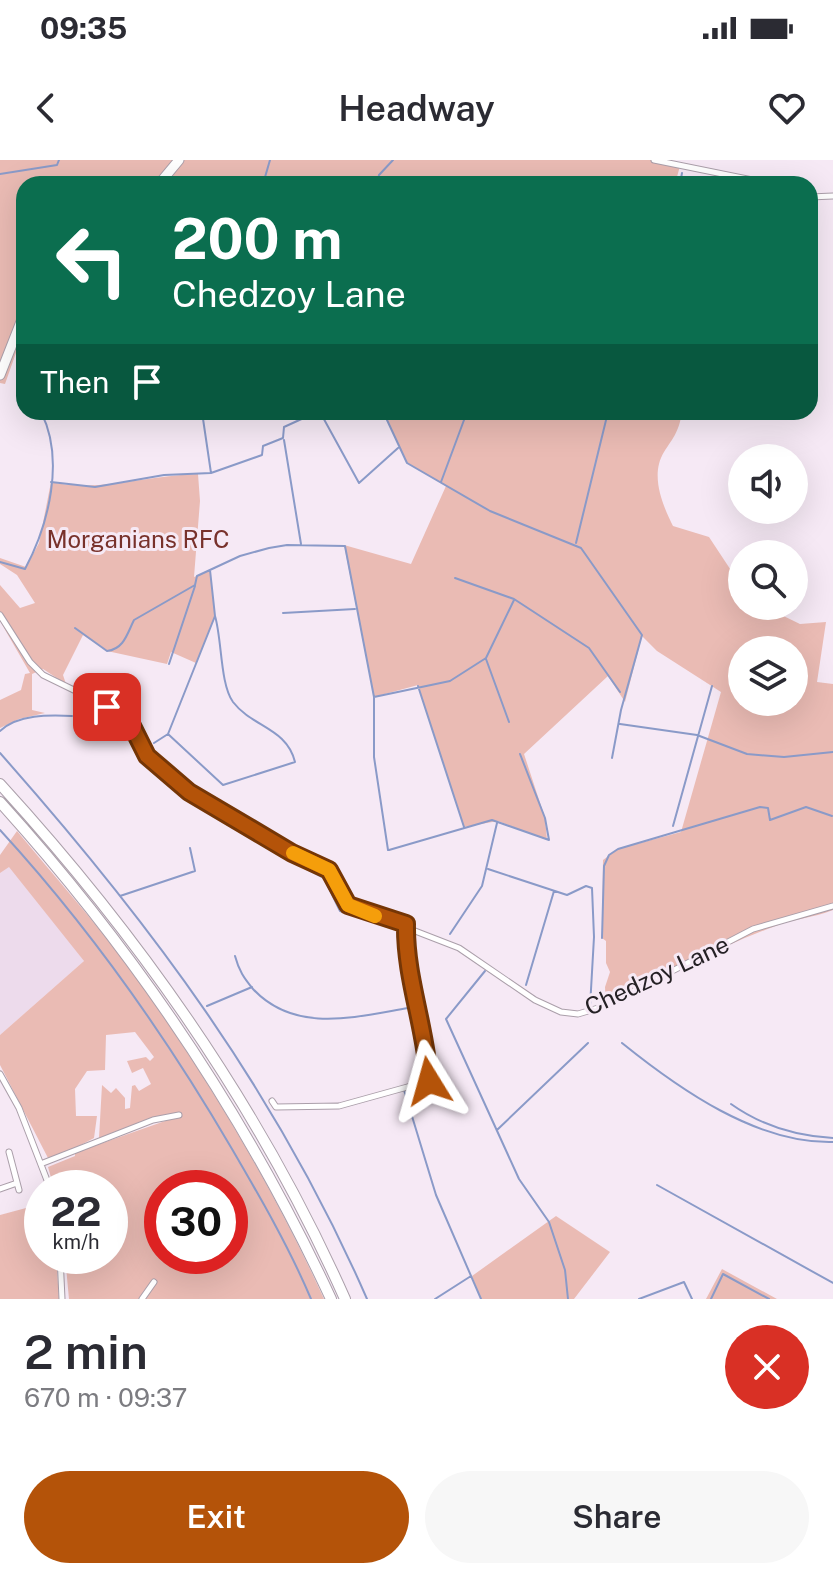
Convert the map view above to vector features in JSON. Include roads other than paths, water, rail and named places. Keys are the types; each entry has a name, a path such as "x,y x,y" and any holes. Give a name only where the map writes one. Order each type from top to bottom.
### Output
{"highway":[{"path":"0,784 75,870 149,966 224,1075 277,1162 345,1299"},
{"path":"0,802 143,978 214,1084 301,1235 331,1299"}],"main road":[{"path":"166,176 179,160"},
{"path":"0,375 16,334"}],"street":[{"path":"654,160 733,176"},
{"name":"Chedzoy Lane","path":"0,615 36,669 52,682 127,716 147,756 189,792 292,853 329,870 348,905 406,924 459,948 535,1000 561,1012 578,1014 605,1006 753,929 833,906"},
{"path":"272,1101 276,1107 317,1109 429,1081 428,1058 405,950 406,924"},
{"path":"0,1074 45,1170"},
{"path":"43,1163 153,1120 179,1115"},
{"path":"0,1189 18,1186 9,1152"},
{"path":"61,1274 62,1299"},
{"path":"142,1299 154,1282"}],"waterway":[{"path":"0,174 57,165 59,160"},
{"path":"265,176 270,160"},
{"path":"379,176 393,160"},
{"path":"0,562 25,569 41,532 53,470 52,450 44,420"},
{"path":"203,420 211,473"},
{"path":"51,482 95,487 164,475 211,473 262,455 263,446 283,438 284,427 299,420"},
{"path":"324,420 359,483 398,448"},
{"path":"387,420 407,463 490,511 581,548 642,635 621,710 612,758"},
{"path":"441,482 464,420"},
{"path":"576,543 606,420"},
{"path":"284,440 301,544"},
{"path":"75,628 107,651 113,650 124,640 134,620 195,585 197,576 240,556 287,545 345,546 374,697 374,757 388,850"},
{"path":"154,743 168,734 215,616 210,570"},
{"path":"455,578 514,599 589,648 620,692"},
{"path":"169,664 195,586"},
{"path":"374,697 450,681 486,658 514,600"},
{"path":"283,613 355,609"},
{"path":"168,734 223,785 295,762 285,742 233,702 223,673 215,616"},
{"path":"486,659 509,722"},
{"path":"418,686 464,827"},
{"path":"673,826 712,686"},
{"path":"0,731 25,719 72,716"},
{"path":"620,724 697,735 747,754 784,757 833,752"},
{"path":"0,753 108,880 206,1011 293,1150 332,1223 367,1299"},
{"path":"389,850 492,820 549,840 545,818 520,754"},
{"path":"602,938 604,866 609,855 618,849 760,807 768,808 770,820 806,807 832,816"},
{"path":"450,934 482,886 497,823"},
{"path":"0,830 65,905 153,1024 264,1204 311,1299"},
{"path":"120,896 195,871 190,848"},
{"path":"288,859 324,878 340,911 401,930"},
{"path":"488,869 567,895 586,886 592,888 594,937 590,1007"},
{"path":"526,985 554,891"},
{"path":"235,956 242,974 253,989 287,1012 326,1019 408,1008"},
{"path":"485,971 446,1019 519,1179 549,1222 565,1270 568,1299"},
{"path":"207,1006 252,987"},
{"path":"497,1130 588,1043"},
{"path":"622,1043 694,1095 748,1124 804,1140 833,1142"},
{"path":"404,1090 436,1195 481,1299"},
{"path":"731,1104 779,1128 833,1138"},
{"path":"657,1185 833,1283"},
{"path":"711,1299 723,1274 769,1299"},
{"path":"435,1299 471,1276"},
{"path":"639,1299 684,1282 692,1299"}],"park label":[{"name":"Morganians RFC","path":"138,540"}]}
